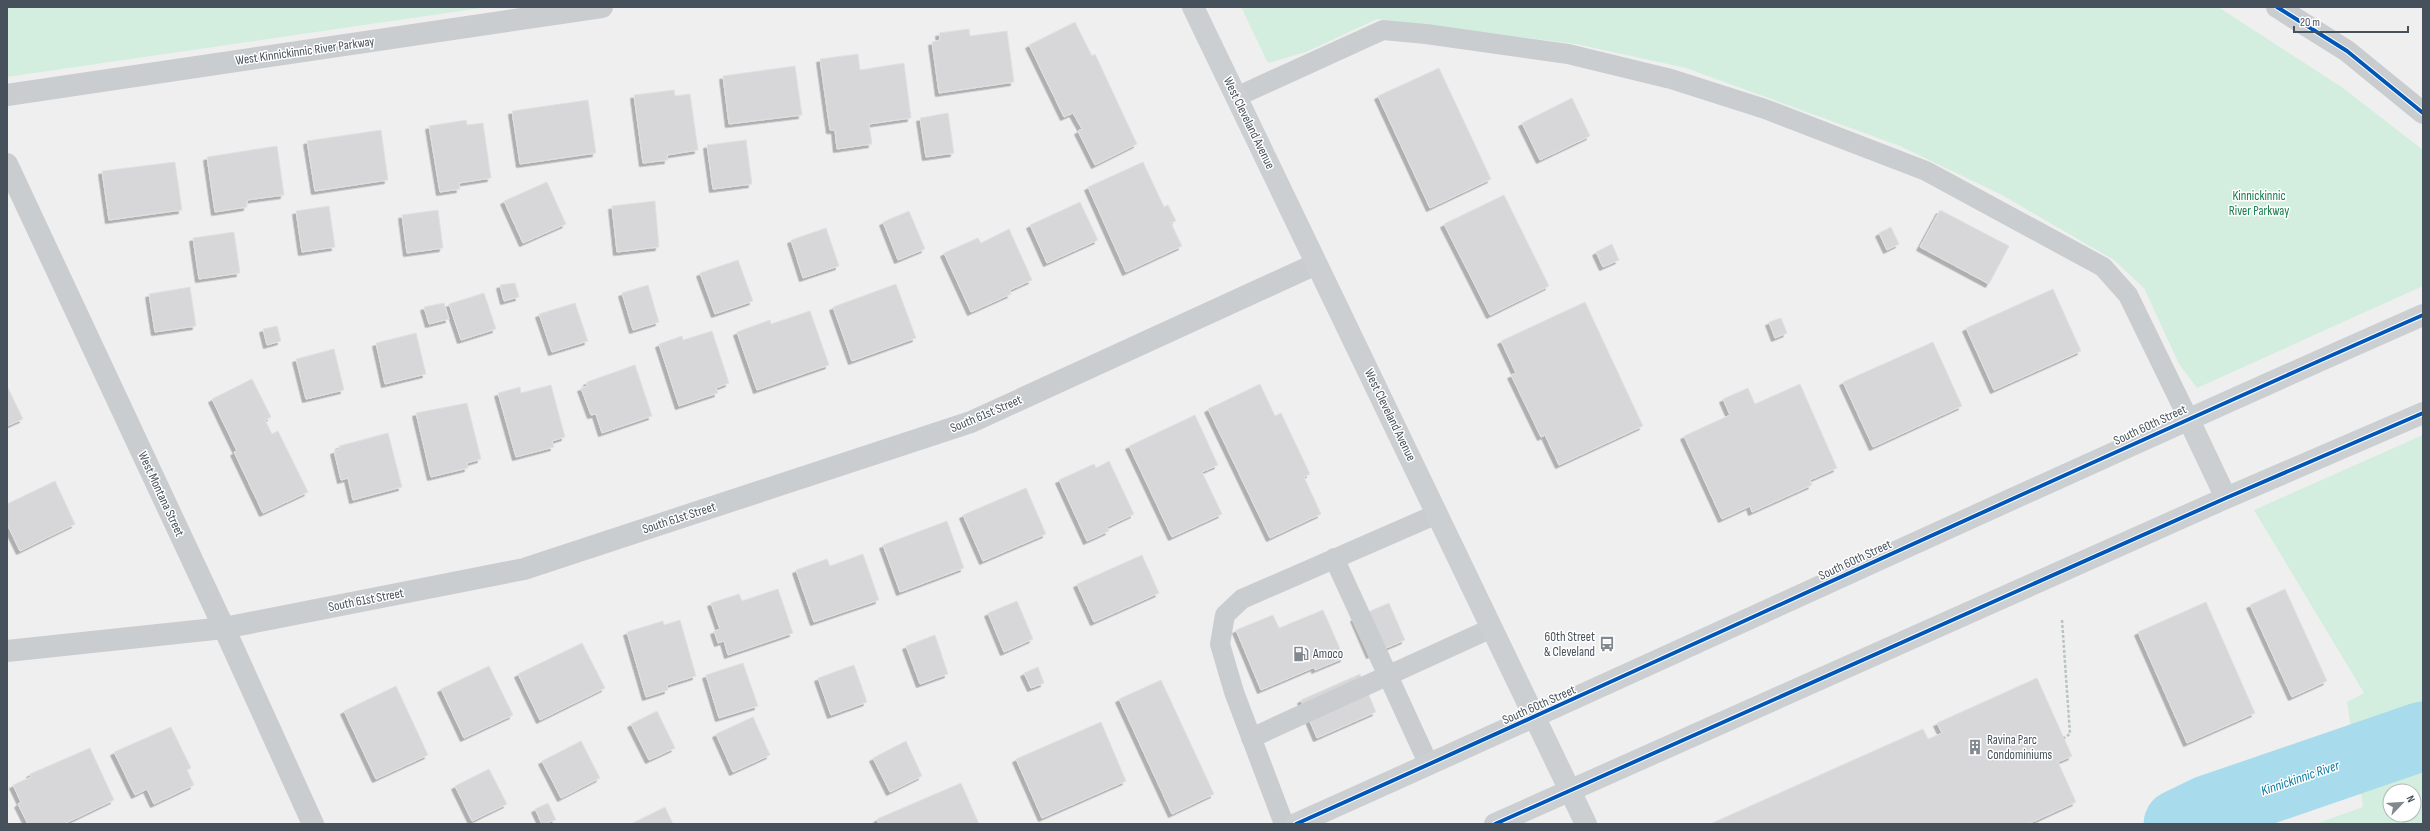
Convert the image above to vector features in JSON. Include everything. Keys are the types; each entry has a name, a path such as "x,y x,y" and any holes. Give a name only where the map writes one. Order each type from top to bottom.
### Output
{"main road":[{"name":"West Cleveland Avenue","path":"1193,7 1536,717 1586,824"},
{"name":"South 60th Street","path":"1296,824 1536,717 2188,418 2423,315"},
{"path":"1495,824 2226,498 2423,413"},
{"path":"2188,418 2226,498"}],"street":[{"name":"West Kinnickinnic River Parkway","path":"7,95 602,7"},
{"path":"2277,7 2347,51 2423,113"},
{"name":"West Montana Street","path":"7,164 224,628 313,824"},
{"name":"South 61st Street","path":"7,651 224,628 524,569 971,422 1316,264"}],"lane":[{"path":"1236,97 1382,30 1426,34 1568,54 1671,79 1765,109 1926,171 2103,267 2128,295 2188,418"},
{"path":"1284,824 1234,692 1220,644 1225,615 1242,599 1437,514"},
{"path":"1334,558 1429,765"},
{"path":"1251,738 1492,628"}],"path":[{"path":"2062,620 2070,734 2064,738"}],"green space":[{"path":"7,7 488,7 7,77"},
{"name":"Kinnickinnic River Parkway","path":"1241,7 2218,7 2343,88 2423,150 2423,286 2197,388 2179,364 2144,288 2114,260 2000,194 1900,146 1686,68 1576,44 1377,19 1306,52 1268,63"},
{"path":"2423,435 2423,824 2315,824 2363,807 2347,702 2364,693 2254,510"}],"building":[{"path":"1075,22 1092,56 1095,54 1137,144 1095,165 1078,131 1082,129 1073,113 1064,117 1029,45"},
{"path":"969,29 970,36 1007,31 1014,82 939,93 932,42 940,40 939,33"},
{"path":"858,54 860,70 904,63 911,118 869,124 872,144 837,149 835,130 830,130 820,59"},
{"path":"795,66 802,115 729,124 723,76"},
{"path":"1439,68 1491,179 1430,208 1378,96"},
{"path":"674,90 675,96 690,94 698,150 667,155 668,160 643,163 634,95"},
{"path":"1572,98 1590,136 1540,160 1522,123"},
{"path":"588,100 596,153 520,164 512,111"},
{"path":"948,113 954,153 926,157 920,118"},
{"path":"466,120 467,125 483,123 491,178 459,183 460,189 440,192 429,126"},
{"path":"381,130 388,180 315,191 307,141"},
{"path":"746,140 752,184 713,189 707,145"},
{"path":"277,146 284,195 247,200 247,207 215,212 207,157"},
{"path":"175,162 182,210 109,220 102,171"},
{"path":"1143,162 1164,207 1168,205 1176,221 1171,223 1182,246 1126,272 1088,187"},
{"path":"547,182 566,224 523,243 504,201"},
{"path":"1504,195 1549,286 1490,315 1444,224"},
{"path":"655,201 659,247 617,252 612,206"},
{"path":"1080,202 1098,240 1047,263 1030,225"},
{"path":"329,206 335,247 302,252 296,211"},
{"path":"438,210 443,248 407,253 402,215"},
{"path":"1940,210 2009,246 1989,284 1920,247"},
{"path":"909,211 925,249 898,260 883,222"},
{"path":"1891,227 1899,244 1887,250 1879,233"},
{"path":"826,228 839,266 803,278 791,240"},
{"path":"1009,229 1032,280 1010,290 1011,294 971,312 944,253 978,238 981,243"},
{"path":"234,232 240,273 199,279 193,238"},
{"path":"1612,244 1619,260 1603,267 1596,252"},
{"path":"738,260 753,301 715,314 700,273"},
{"path":"515,283 519,297 504,301 500,285"},
{"path":"896,284 916,338 852,361 833,307"},
{"path":"648,285 659,322 633,330 622,293"},
{"path":"190,287 196,326 155,332 149,294"},
{"path":"2053,289 2081,351 1994,390 1966,328"},
{"path":"484,293 496,329 461,340 449,304"},
{"path":"1585,302 1643,426 1559,465 1545,435 1541,437 1511,375 1516,373 1501,341"},
{"path":"444,303 449,319 429,324 424,307"},
{"path":"575,303 588,341 552,352 539,314"},
{"path":"810,311 829,365 757,390 737,332 770,320 771,324"},
{"path":"1781,318 1787,333 1775,338 1769,322"},
{"path":"277,326 281,341 267,345 263,329"},
{"path":"712,331 729,383 716,388 718,393 679,406 659,344 682,336 683,340"},
{"path":"416,333 426,374 385,384 376,343"},
{"path":"1933,342 1962,406 1873,447 1843,382"},
{"path":"334,349 344,390 306,399 296,359"},
{"path":"635,365 652,416 602,433 596,414 591,415 581,388 587,386 587,382"},
{"path":"252,379 271,417 265,420 272,434 278,431 308,492 263,513 234,452 237,451 212,399"},
{"path":"1260,384 1275,416 1281,413 1310,474 1304,477 1321,514 1270,538 1208,409"},
{"path":"1800,384 1837,468 1810,480 1812,485 1752,512 1750,506 1722,519 1684,436 1730,415 1723,399 1748,388 1755,404"},
{"path":"551,385 565,437 552,441 554,447 516,457 498,393 520,387 521,393"},
{"path":"7,386 23,419 7,426"},
{"path":"467,403 481,459 467,463 468,468 431,477 416,413"},
{"path":"1195,415 1218,465 1202,472 1222,514 1172,537 1129,446"},
{"path":"388,433 402,487 353,500 348,478 341,480 334,451 340,449 339,446"},
{"path":"1109,461 1134,514 1107,527 1109,531 1087,541 1059,480 1094,464 1096,468"},
{"path":"55,481 75,524 20,551 7,524 7,504"},
{"path":"1026,488 1046,534 983,561 963,515"},
{"path":"947,521 964,568 900,592 883,545"},
{"path":"863,554 879,600 814,622 796,570 827,559 830,566"},
{"path":"1142,555 1159,593 1094,622 1077,584"},
{"path":"778,589 793,633 728,655 724,641 718,643 714,631 720,629 711,603 739,594 742,601"},
{"path":"2285,589 2327,681 2292,697 2250,605"},
{"path":"1017,601 1033,639 1004,652 988,613"},
{"path":"2206,602 2255,713 2187,743 2138,632"},
{"path":"1389,603 1405,640 1370,655 1354,618"},
{"path":"1323,610 1344,658 1315,670 1315,667 1261,690 1236,630 1273,615 1279,628"},
{"path":"680,620 696,676 667,685 668,690 646,697 627,632 663,621 664,625"},
{"path":"935,635 948,674 920,684 906,646"},
{"path":"582,643 605,688 540,720 518,674"},
{"path":"743,663 758,706 719,718 706,675"},
{"path":"854,665 867,702 831,715 818,678"},
{"path":"489,666 513,715 464,738 441,689"},
{"path":"1038,667 1044,683 1031,688 1024,673"},
{"path":"1360,674 1376,712 1317,738 1301,700"},
{"name":"Ravina Parc Condominiums","path":"2037,678 2072,756 2058,762 2076,802 2028,824 1710,824 1923,729 1928,739 1942,733 1937,723"},
{"path":"1161,680 1214,794 1172,814 1119,699"},
{"path":"396,686 428,755 376,779 344,711"},
{"path":"657,711 675,748 649,760 631,724"},
{"path":"753,717 770,755 733,772 716,734"},
{"path":"1101,722 1126,781 1042,818 1016,759"},
{"path":"171,727 191,768 187,770 194,785 154,804 147,789 135,795 114,752"},
{"path":"581,741 600,778 561,798 542,761"},
{"path":"906,741 922,776 890,792 873,758"},
{"path":"90,748 114,800 64,824 28,824 18,804 21,802 13,785 31,777 30,774"},
{"path":"489,769 507,804 472,821 455,786"},
{"path":"961,783 979,824 879,824 877,819"},
{"path":"548,803 556,820 542,824 535,809"},
{"path":"665,807 673,824 631,824"}],"waterway":[{"name":"Kinnickinnic River","path":"2178,824 2207,810 2423,736"}],"cycle path":[{"path":"2277,7 2347,51 2423,113"},
{"path":"1296,824 2140,441 2423,315"},
{"path":"1495,824 2226,498 2423,413"}],"place":[{"name":"60th Street & Cleveland","path":"1607,644"},
{"name":"Amoco","path":"1301,654"},
{"name":"Ravina Parc Condominiums","path":"1975,747"}]}
